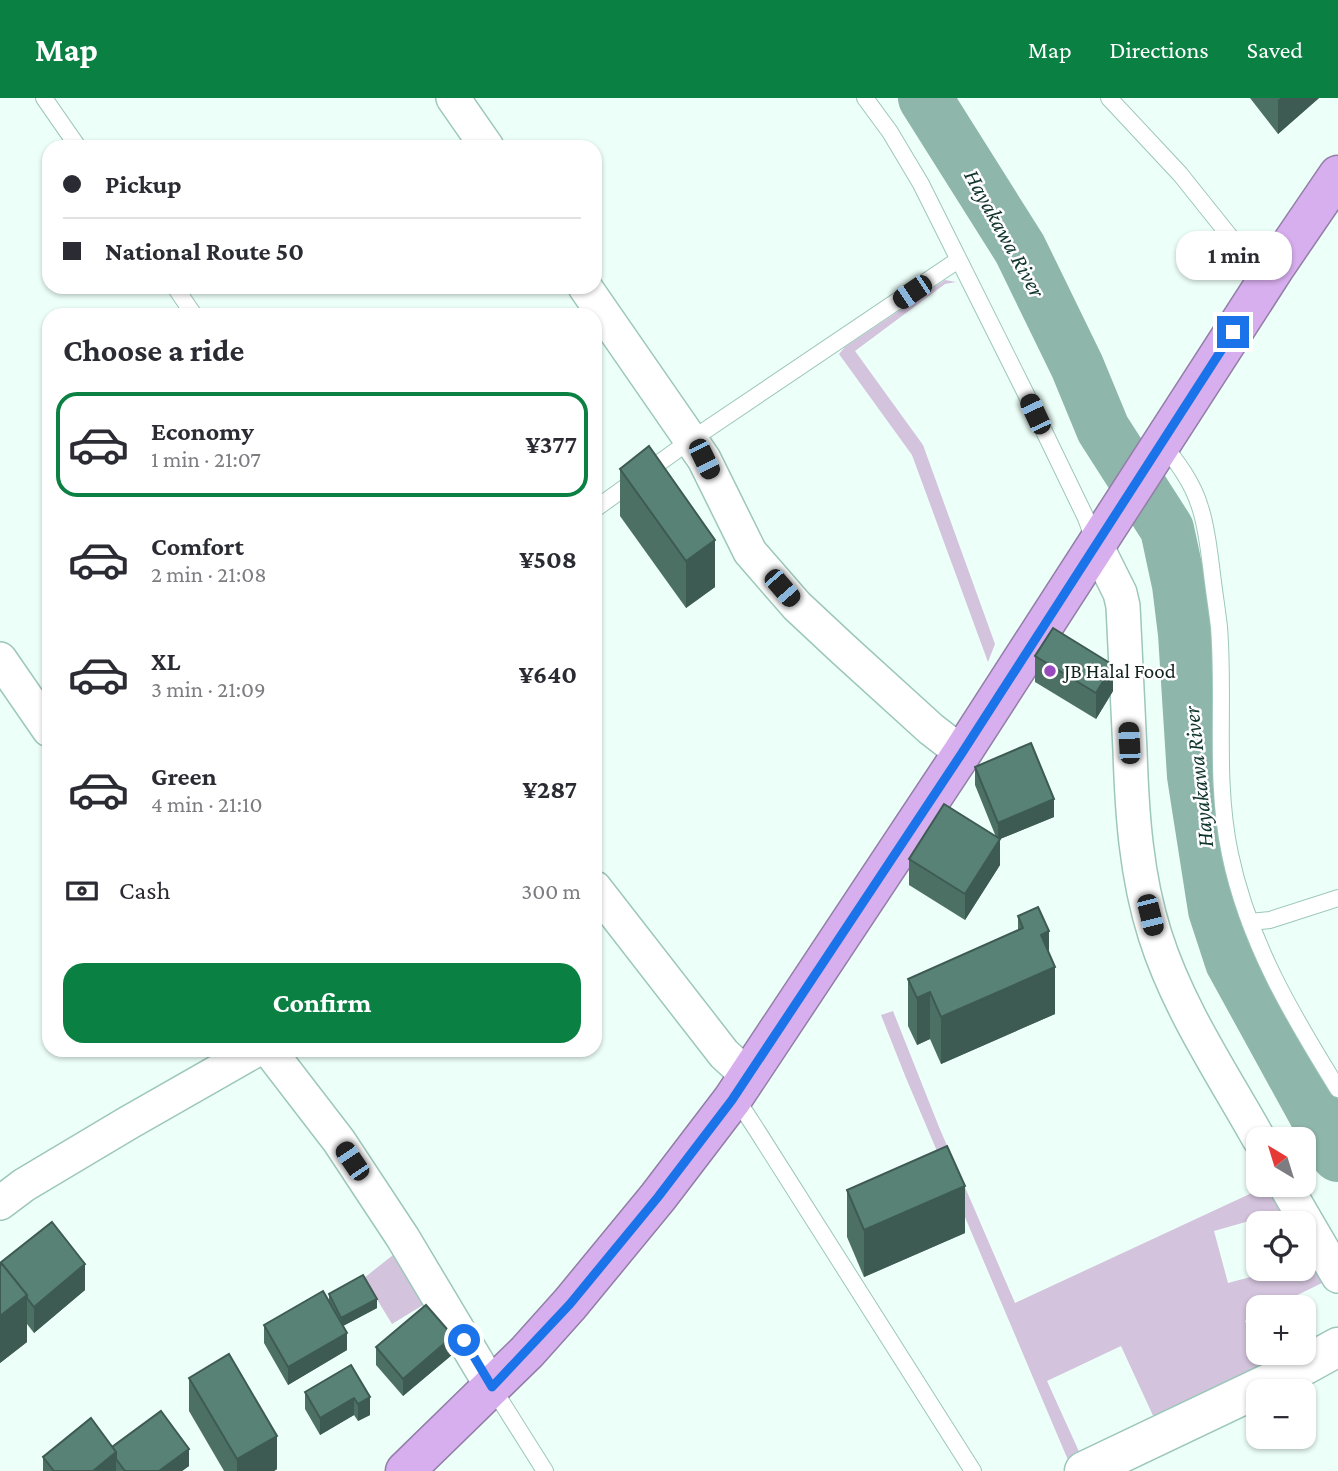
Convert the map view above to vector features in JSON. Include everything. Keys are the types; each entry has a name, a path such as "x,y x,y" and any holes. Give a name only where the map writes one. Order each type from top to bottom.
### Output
{"highway":[{"path":"405,1471 492,1387 570,1304 658,1197 740,1088 962,753 1276,266 1338,175"}],"street":[{"path":"453,98 482,140"},
{"path":"602,313 704,459 750,552 797,606 931,729 962,753"},
{"path":"1100,539 1123,607 1133,825 1140,874 1154,934 1169,974 1195,1027 1252,1127"},
{"path":"0,659 42,720"},
{"path":"602,897 724,1054 740,1088"},
{"path":"0,1203 23,1185 128,1122 244,1057"},
{"path":"274,1057 339,1141 396,1227 492,1387"},
{"path":"1292,1197 1338,1276"},
{"path":"1084,1471 1296,1370 1338,1347"}],"lane":[{"path":"44,98 73,140"},
{"path":"865,98 890,132 921,184 1086,519 1100,539"},
{"path":"1109,98 1180,174 1232,239 1276,266"},
{"path":"602,504 691,440 958,260"},
{"path":"1160,446 1186,478 1200,505 1207,533 1219,628 1222,794 1230,853 1250,922 1277,987 1338,1088"},
{"path":"1250,922 1270,920 1338,898"},
{"path":"740,1088 745,1112 973,1471"},
{"path":"492,1387 545,1471"}],"shaded area":[{"path":"945,280 956,282 945,284 855,351 923,445 995,644 988,662 912,455 839,354 845,347"},
{"path":"893,1011 939,1127 1015,1303 1246,1196 1277,1197 1287,1211 1246,1211 1246,1222 1214,1231 1228,1283 1246,1278 1246,1281 1316,1281 1316,1259 1328,1280 1297,1295 1246,1295 1246,1365 1265,1365 1267,1369 1155,1420 1121,1346 1047,1381 1081,1456 1068,1460 881,1015"},
{"path":"398,1251 428,1302 392,1324 364,1278"}],"building":[{"path":"649,446 715,540 686,561 620,469"},
{"path":"1053,628 1113,665 1096,693 1035,656"},
{"path":"1031,743 1054,799 998,823 975,767"},
{"path":"944,804 1000,839 965,894 909,859"},
{"path":"1038,907 1049,931 1041,935 1055,967 941,1017 930,992 917,998 908,979 1023,928 1018,916"},
{"path":"947,1146 965,1186 864,1230 847,1190"},
{"path":"52,1222 85,1264 34,1307 0,1263"},
{"path":"2,1264 27,1295 0,1316 0,1266"},
{"path":"363,1275 377,1299 341,1318 329,1294"},
{"path":"323,1291 347,1333 288,1367 264,1325"},
{"path":"426,1305 453,1336 403,1379 376,1347"},
{"path":"229,1354 277,1436 237,1459 189,1378"},
{"path":"351,1365 370,1397 358,1404 354,1398 320,1418 305,1392"},
{"path":"161,1411 189,1449 159,1471 125,1471 116,1459 116,1452 112,1447"},
{"path":"91,1418 116,1452 93,1471 54,1471 43,1457"}],"waterway":[{"name":"Hayakawa River","path":"925,98 1020,249 1077,366 1103,429 1167,529 1179,585 1185,634 1194,776 1215,910 1232,962 1338,1155"}],"place":[{"name":"JB Halal Food","path":"1050,671"}],"route":[{"path":"464,1340 492,1387 570,1304 658,1197 732,1100 962,753 1233,332"}]}
